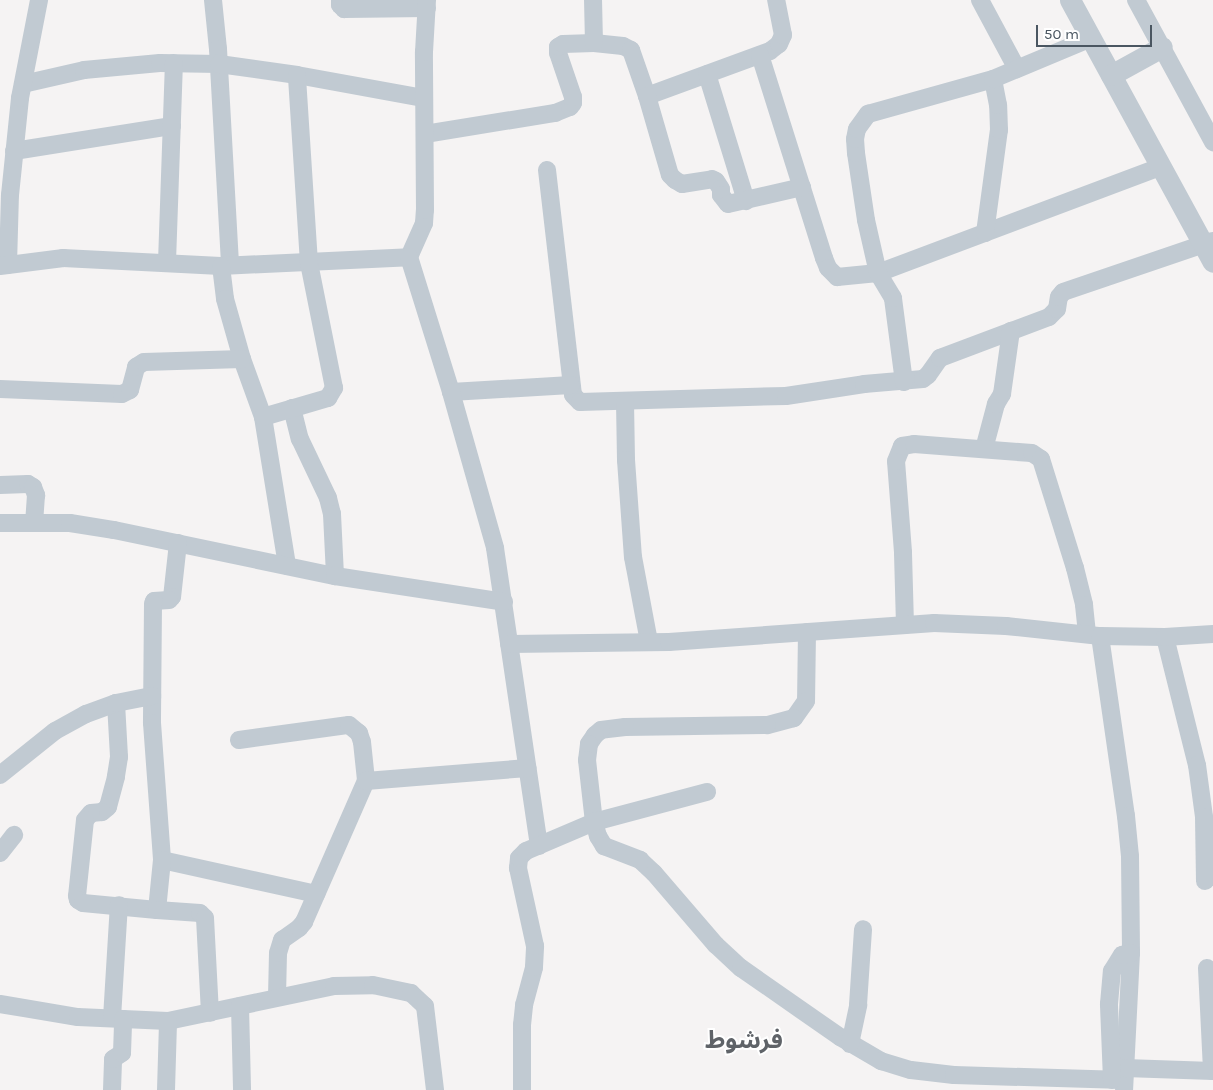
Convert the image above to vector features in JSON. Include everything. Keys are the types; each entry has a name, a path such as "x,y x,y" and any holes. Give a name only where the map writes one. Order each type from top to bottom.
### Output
{"street":[{"path":"39,0 23,84 14,152 4,266 63,258 226,266 409,257"},
{"path":"213,0 219,64 226,266 225,300 242,359 263,417 287,566"},
{"path":"340,0 340,6 344,9 427,4 424,98 424,223 409,257 451,392 495,548 539,846"},
{"path":"594,0 594,43"},
{"path":"647,96 760,55 779,44 783,35 776,0"},
{"path":"980,0 1017,69"},
{"path":"547,170 572,396 580,402 786,396 864,384 922,379 928,376 940,358 1049,317 1057,309 1059,297 1063,292 1210,250 1160,168 1070,0"},
{"path":"1136,0 1213,142"},
{"path":"904,382 893,298 878,273 866,220 856,146 857,129 868,114 993,79 1091,38"},
{"path":"425,134 555,113 566,109 573,103 558,53 558,47 563,44 594,43 623,46 631,50 647,96 670,175 682,184 712,179 716,181 721,189 721,195 728,204 802,186"},
{"path":"1111,75 1162,48"},
{"path":"760,55 824,258 833,275 843,277 878,273 1160,168"},
{"path":"23,84 84,70 174,63 219,64 297,75 424,98"},
{"path":"167,262 174,63"},
{"path":"707,74 746,201"},
{"path":"263,417 328,398 334,388 309,263 297,75"},
{"path":"985,233 998,130 998,105 993,79"},
{"path":"14,152 172,126"},
{"path":"984,449 996,404 1002,394 1011,331"},
{"path":"0,389 122,394 130,390 136,367 144,362 242,359"},
{"path":"451,392 571,385"},
{"path":"625,402 626,460 634,557 649,642"},
{"path":"292,408 300,439 328,498 332,514 335,576"},
{"path":"905,625 904,552 896,461 897,454 902,446 907,444 1032,453 1041,460 1094,635 1126,816 1130,856 1131,952 1121,1079"},
{"path":"0,485 28,484 33,487 36,495 34,523"},
{"path":"0,522 70,523 178,543 335,576 504,602"},
{"path":"157,910 162,860 152,724 153,604 154,601 169,600 172,597 178,543"},
{"path":"509,644 649,642 905,625 967,623 1094,635 1165,637 1213,634"},
{"path":"807,632 806,700 794,718 767,725 625,727 601,730 589,744 587,760 594,822 598,836 604,846 640,860 654,873 716,945 741,968 850,1044 881,1061 911,1070 946,1074 1121,1079 1213,1071 1207,968"},
{"path":"1165,637 1197,765 1204,817 1205,881"},
{"path":"0,775 55,731 86,714 116,703 152,696"},
{"path":"116,703 119,757 116,777 108,807 102,812 91,813 86,820 77,896 81,902 200,913 205,918 210,1013"},
{"path":"239,740 349,725 359,733 362,742 366,781 299,928 282,940 278,953 278,997"},
{"path":"366,781 527,768"},
{"path":"522,1090 522,1025 524,1005 534,967 535,946 518,862 522,853 594,822 707,792"},
{"path":"0,853 14,835"},
{"path":"162,860 316,894"},
{"path":"112,1090 113,1059 122,1053 118,1019 119,905"},
{"path":"850,1044 858,1005 863,929"},
{"path":"0,1004 78,1017 168,1021 334,986 373,985 416,996 427,1011 435,1090"},
{"path":"240,1006 242,1090"},
{"path":"166,1090 168,1021"}],"district":[{"name":"فرشوط","path":"744,1041"}]}
